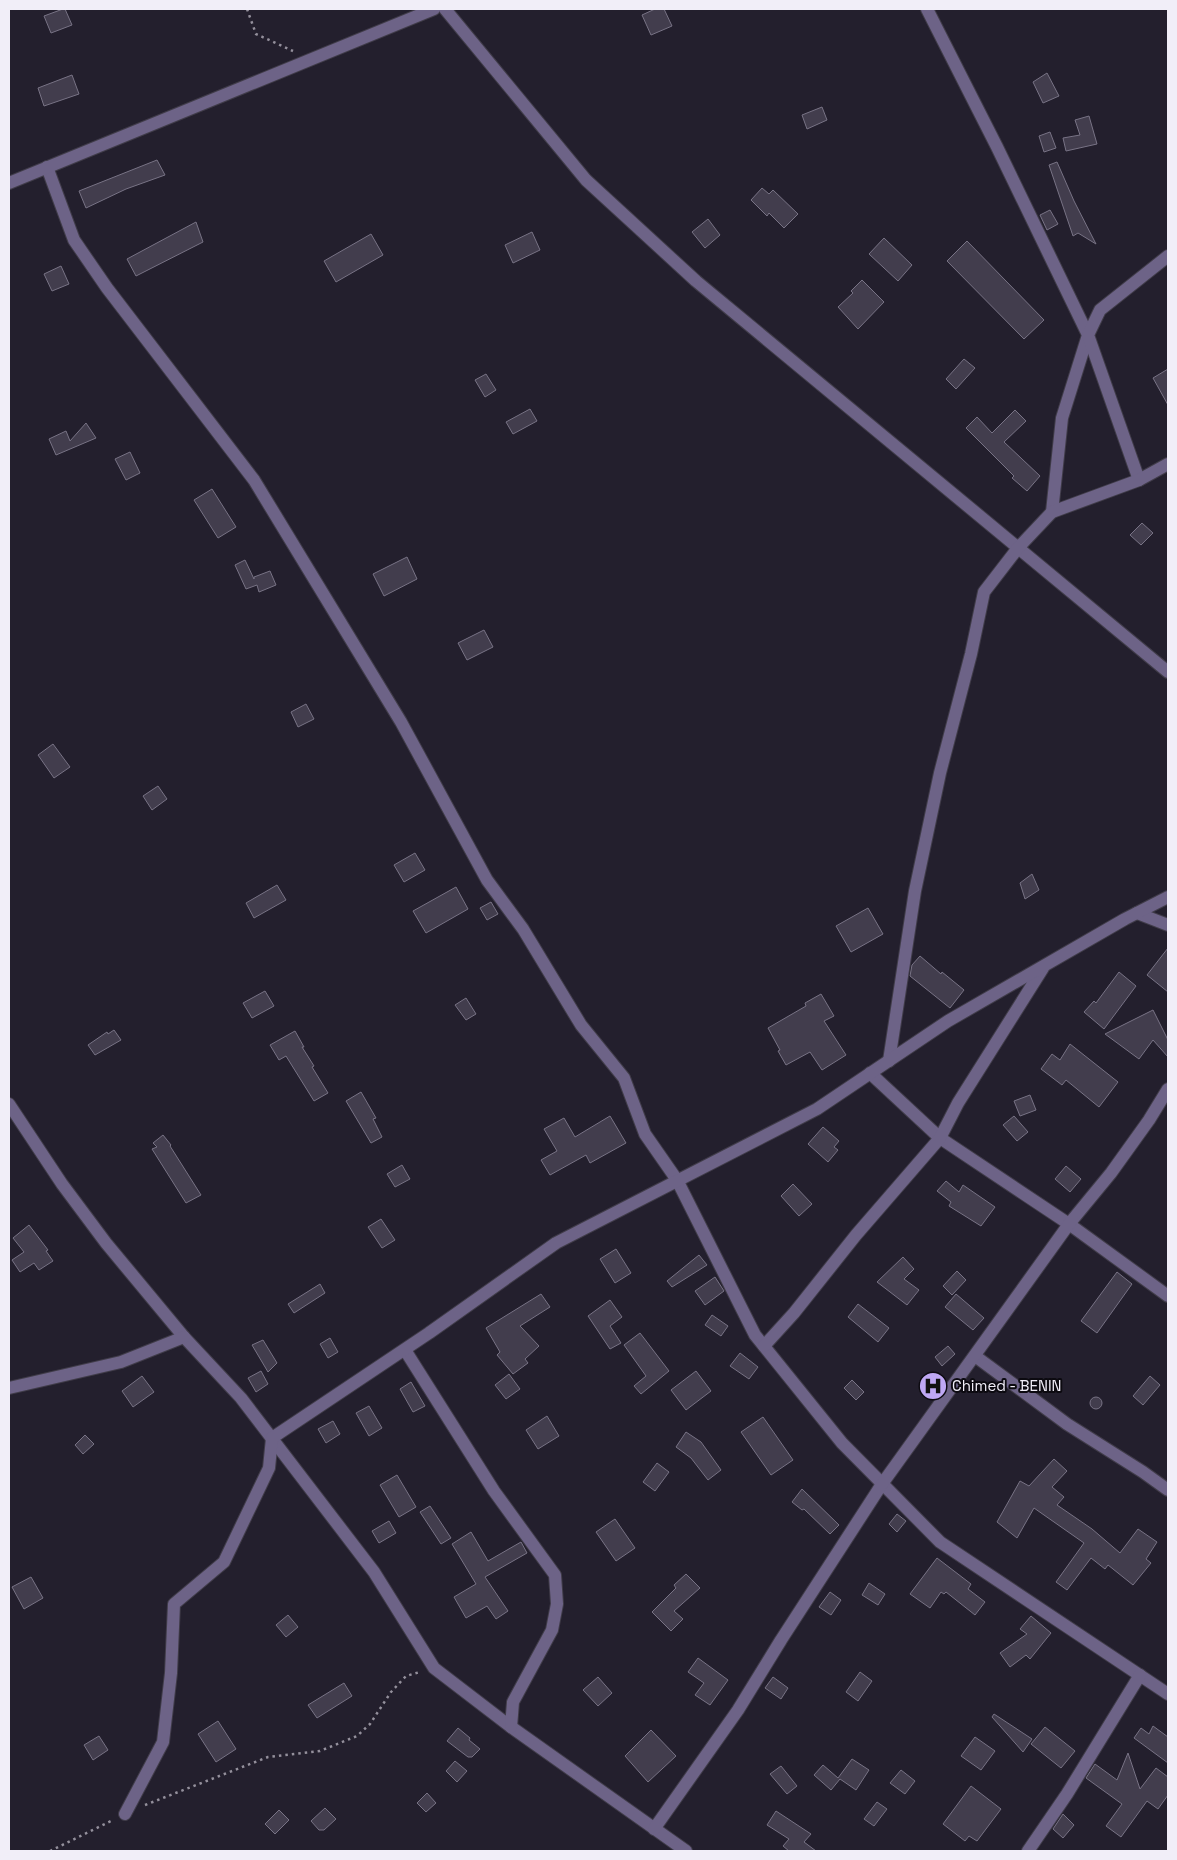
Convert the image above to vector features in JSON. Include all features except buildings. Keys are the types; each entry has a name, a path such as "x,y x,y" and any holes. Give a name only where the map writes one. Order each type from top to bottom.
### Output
{"street":[{"path":"9,182 434,9"},
{"path":"446,9 586,180 696,281 1168,672"},
{"path":"927,9 997,147 1088,335 1139,480"},
{"path":"47,167 74,240 108,288 254,480 401,722 487,880 523,929 581,1025 624,1078 645,1134 677,1180 755,1335 842,1443 940,1542 1168,1694"},
{"path":"1052,512 1062,418 1088,335 1100,310 1168,256"},
{"path":"889,1061 915,890 940,773 971,654 984,592 1018,548 1052,512 1139,480 1168,464"},
{"path":"272,1438 405,1350 556,1243 817,1109 948,1021 1168,897"},
{"path":"1137,913 1168,926"},
{"path":"764,1346 794,1313 856,1234 940,1138 958,1103 1044,966"},
{"path":"870,1073 940,1138 1070,1224 1168,1296"},
{"path":"654,1829 738,1710 882,1484 1070,1224 1111,1173 1149,1120 1168,1089"},
{"path":"9,1104 62,1184 106,1243 184,1337 241,1398 374,1572 434,1668 511,1727 686,1851"},
{"path":"9,1388 121,1362 184,1337"},
{"path":"405,1350 494,1491 555,1575 557,1604 552,1630 513,1702 511,1727"},
{"path":"975,1356 1067,1424 1168,1490"},
{"path":"125,1814 163,1742 171,1673 174,1604 224,1562 269,1468 272,1438"},
{"path":"1028,1851 1067,1794 1140,1675"}],"path":[{"path":"247,9 256,34 310,60"},
{"path":"50,1851 125,1814 268,1757 320,1751 357,1736 370,1724 391,1692 406,1676 434,1668"}],"place":[{"name":"Chimed - BENIN","path":"933,1386"}]}
